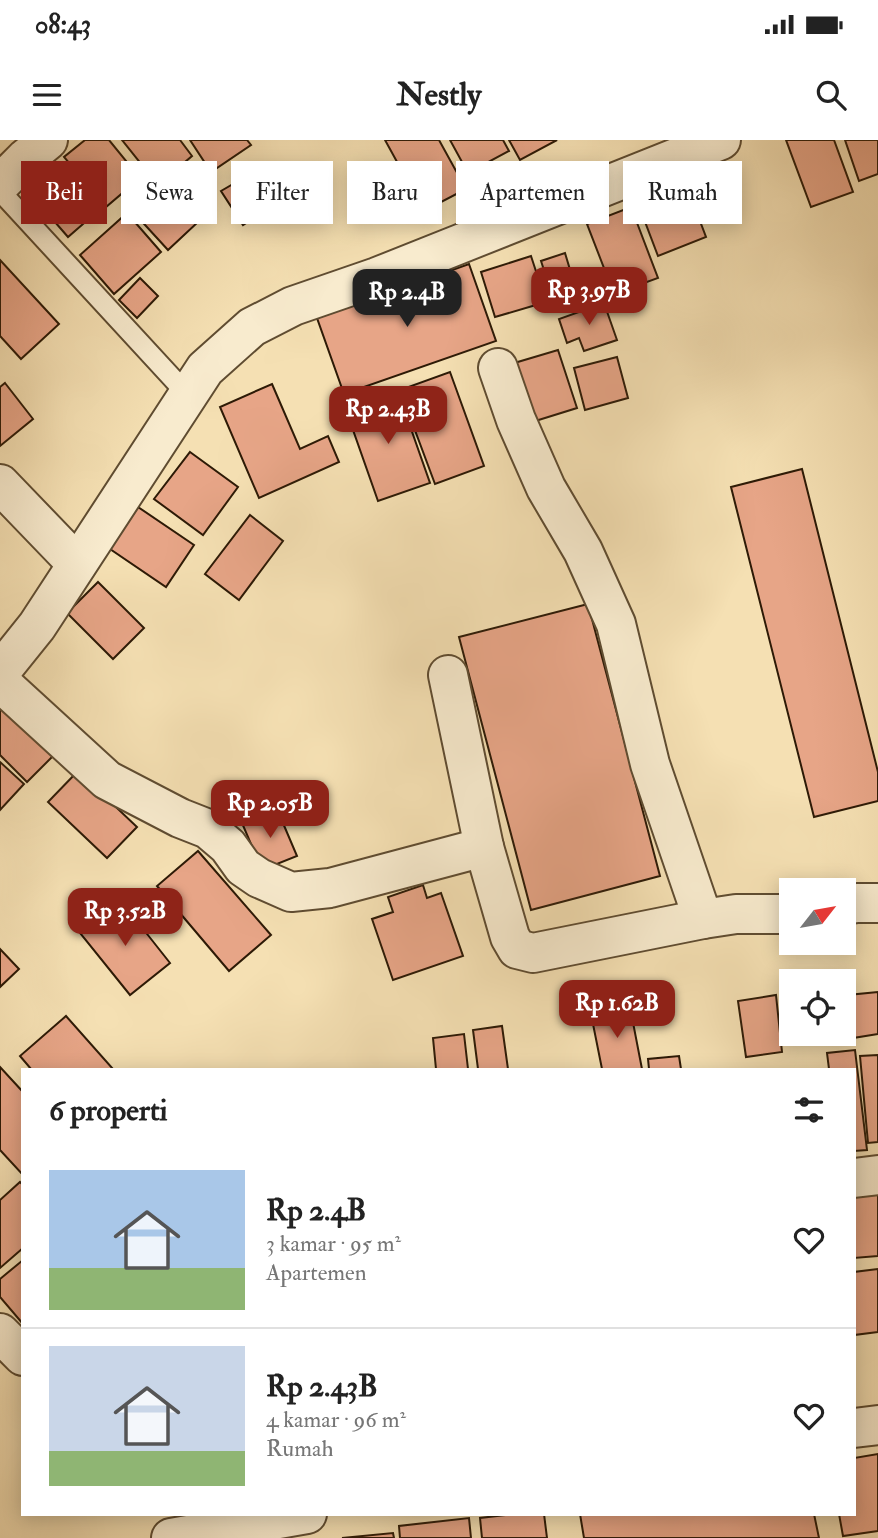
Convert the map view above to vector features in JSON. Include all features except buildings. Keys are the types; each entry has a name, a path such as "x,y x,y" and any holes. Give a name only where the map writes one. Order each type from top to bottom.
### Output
{"street":[{"path":"0,184 48,140"},
{"path":"0,671 37,626 205,369 252,327 293,306 377,277 721,140"},
{"path":"498,368 516,420 546,488 583,551 616,624 650,764 703,919"},
{"path":"0,484 77,564"},
{"path":"448,675 484,847 510,937 517,949 533,953 703,919 737,914 779,914"},
{"path":"0,682 107,780 208,830 228,846 243,867 259,878 291,892 330,888 484,847"},
{"path":"856,903 878,903"},
{"path":"856,1178 878,1175"},
{"path":"0,1333 21,1354"},
{"path":"856,1428 878,1424"},
{"path":"179,1529 290,1516"}],"lane":[{"path":"0,191 187,394"}]}
